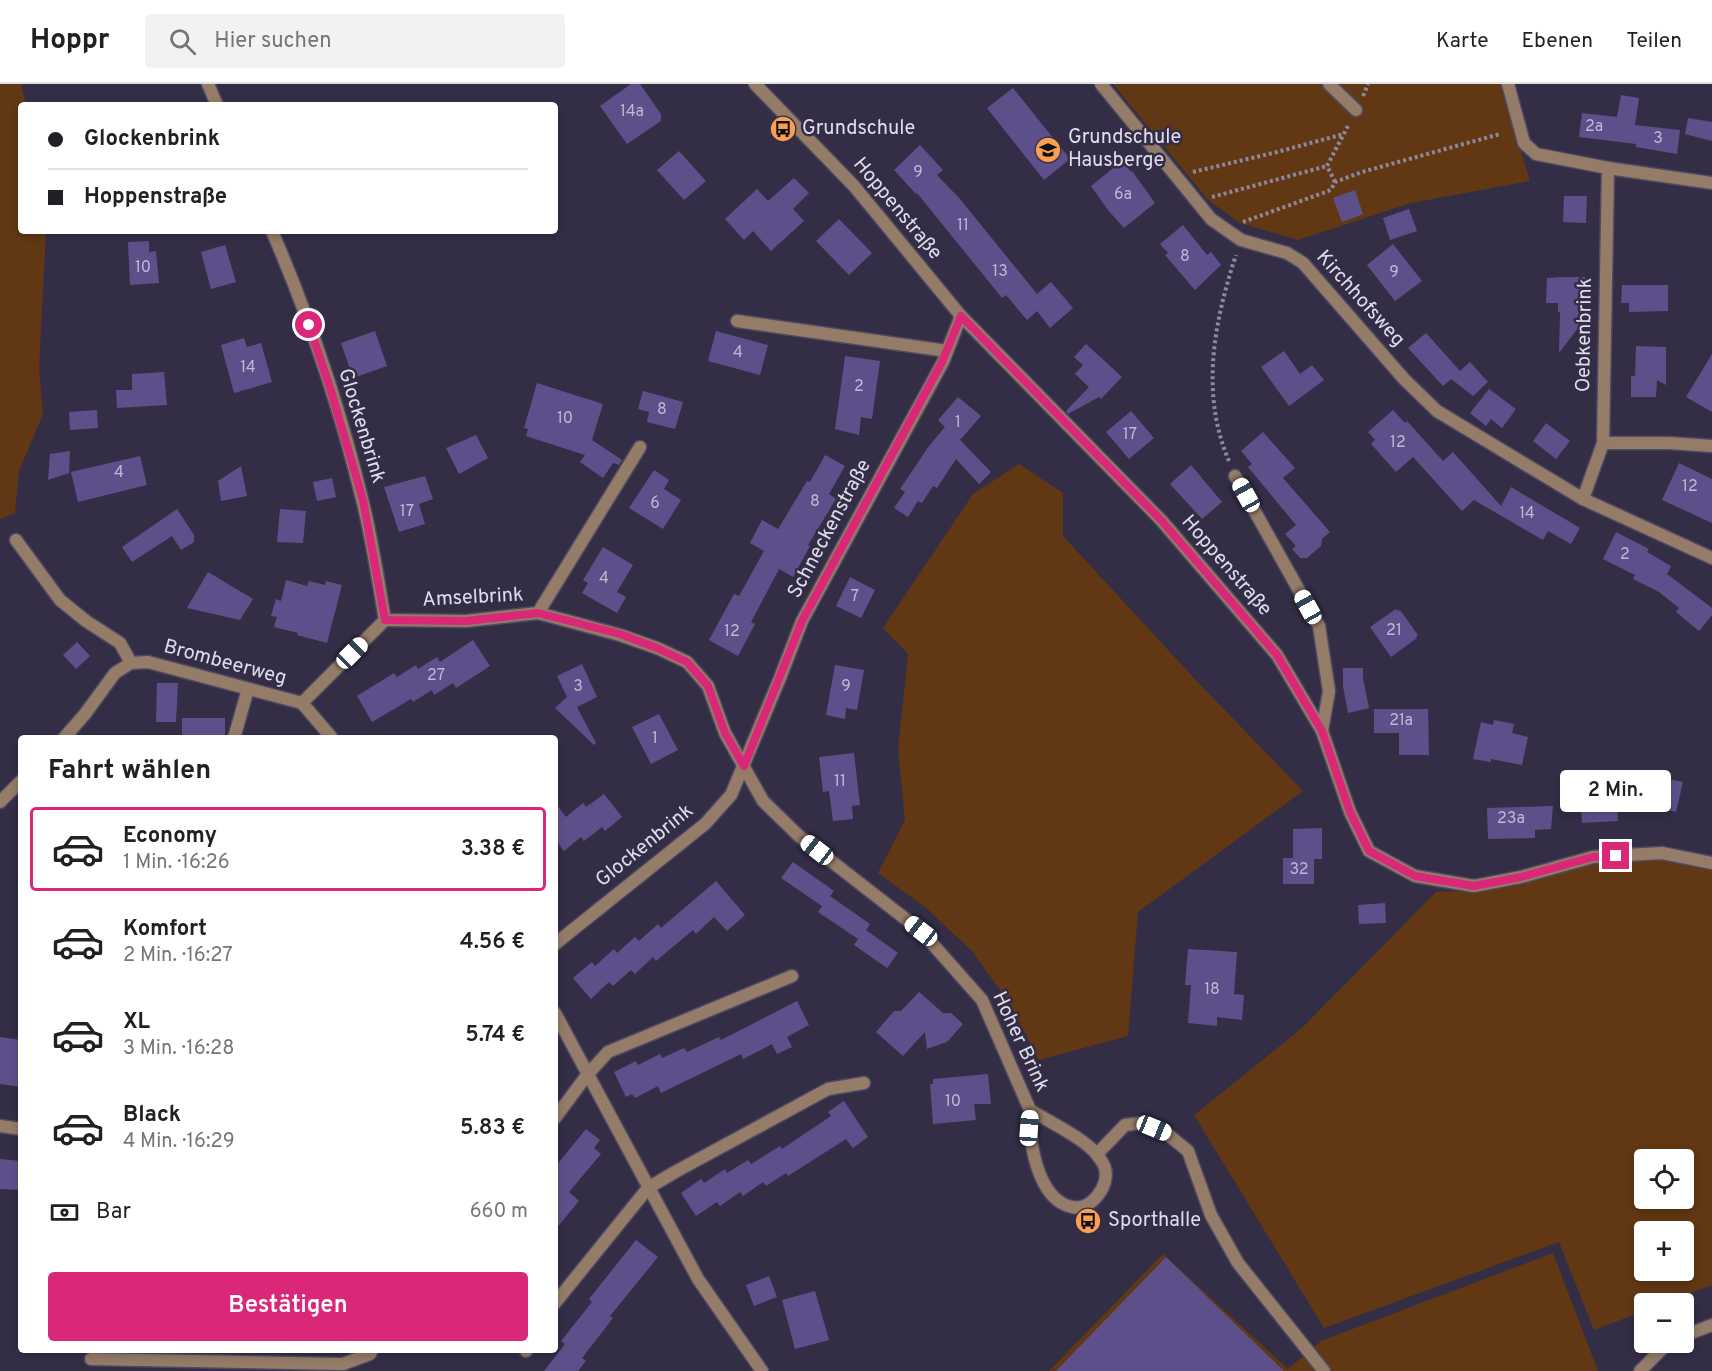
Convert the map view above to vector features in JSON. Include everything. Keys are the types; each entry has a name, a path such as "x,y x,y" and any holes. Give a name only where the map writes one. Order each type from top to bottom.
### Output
{"street":[{"path":"208,84 216,102"},
{"name":"Hoppenstraße","path":"755,84 854,186 961,316 1161,520 1277,655 1322,731 1350,812 1369,851 1415,876 1474,886 1521,877 1593,857 1662,853 1712,863"},
{"name":"Kirchhofsweg","path":"1101,84 1211,219 1241,240 1287,254 1303,263 1404,379 1437,411 1583,499 1712,558"},
{"path":"1329,84 1356,110"},
{"path":"1508,84 1524,142 1536,154 1608,168 1712,183"},
{"name":"Oebkenbrink","path":"1583,499 1603,443 1608,168"},
{"name":"Glockenbrink","path":"273,234 294,283 334,399 363,500 385,620"},
{"name":"Schneckenstraße","path":"744,766 802,621 947,351 961,316"},
{"path":"737,321 947,351"},
{"path":"1603,443 1669,443 1712,446"},
{"path":"538,613 640,447"},
{"path":"1235,476 1319,626 1329,691 1322,731"},
{"path":"16,540 60,600 86,621 120,643 131,663 115,673 86,714 67,735"},
{"name":"Amselbrink","path":"385,620 466,621 538,613 620,634 657,648 687,662 708,686 725,733 744,766"},
{"path":"329,735 302,703 385,620"},
{"name":"Brombeerweg","path":"131,663 148,662 302,703"},
{"path":"235,735 248,689"},
{"name":"Glockenbrink","path":"558,942 705,824 731,795 744,766"},
{"name":"Hoher Brink","path":"744,766 763,801 799,836 921,931 982,1000 1030,1110 1029,1128 1045,1188 1058,1202 1072,1208 1084,1208 1095,1200 1103,1185 1106,1169 1097,1154 1076,1138 1030,1110"},
{"path":"0,802 18,785"},
{"path":"558,1114 587,1075 608,1052 792,976"},
{"path":"558,1019 698,1278 744,1349 762,1371"},
{"path":"558,1299 648,1188 828,1089 864,1083"},
{"path":"1097,1154 1125,1125 1141,1123 1166,1133 1188,1151 1211,1215 1238,1263 1324,1371"},
{"path":"0,1126 18,1129"},
{"path":"1694,1331 1712,1324"},
{"path":"91,1359 343,1364 370,1353"},
{"path":"1640,1371 1658,1353"}],"path":[{"path":"1211,198 1327,166 1368,84"},
{"path":"1191,172 1344,134"},
{"path":"1230,233 1246,220 1331,190 1335,182 1500,134"},
{"path":"1327,166 1335,182"},
{"path":"1235,476 1222,445 1214,409 1212,375 1216,324 1241,240"}],"shaded area":[{"path":"0,84 21,84 25,102 18,102 18,234 46,234 39,369 43,414 19,471 15,513 0,519"},
{"path":"1113,84 1501,84 1530,181 1411,203 1298,240 1240,223 1209,201"},
{"path":"1019,464 1063,493 1063,536 1192,676 1303,791 1138,912 1128,1036 1039,1060 1010,1004 972,951 925,907 878,873 905,820 898,750 908,654 883,628 973,494"},
{"path":"1664,859 1712,868 1712,1285 1691,1293 1634,1293 1634,1315 1594,1330 1559,1242 1324,1328 1194,1115 1302,1028 1436,892 1476,891 1595,863"},
{"path":"1553,1253 1598,1371 1049,1371 1163,1254 1288,1369 1321,1341"}],"building":[{"path":"631,84 640,84 661,114 661,121 627,144 600,106"},
{"path":"1013,88 1070,159 1044,180 987,108"},
{"path":"1621,95 1639,98 1635,125 1680,130 1677,154 1636,147 1636,144 1579,137 1582,113 1617,117"},
{"path":"1688,118 1712,122 1712,141 1685,134"},
{"path":"920,145 943,170 937,175 960,199 1037,294 1051,282 1073,308 1050,328 1037,311 1027,320 1006,295 1002,298 917,193 894,170"},
{"path":"679,151 706,181 684,200 657,170"},
{"path":"1122,161 1155,203 1124,228 1091,186"},
{"path":"794,178 809,193 793,209 804,221 771,251 753,231 744,240 725,219 757,189 768,201"},
{"path":"1355,190 1363,214 1342,222 1333,198"},
{"path":"1564,196 1587,196 1586,223 1563,222"},
{"path":"1409,209 1417,231 1390,240 1383,218"},
{"path":"839,219 872,253 849,275 816,241"},
{"path":"1183,225 1207,255 1211,252 1221,265 1195,290 1165,255 1168,253 1160,244"},
{"path":"149,241 149,252 156,251 159,283 130,285 128,242"},
{"path":"1393,244 1422,281 1395,301 1367,265"},
{"path":"225,245 236,282 211,289 201,252"},
{"path":"1585,277 1585,303 1582,303 1581,324 1559,353 1560,312 1558,312 1558,303 1546,303 1547,278"},
{"path":"1622,285 1668,285 1668,311 1629,312 1629,303 1621,303"},
{"path":"375,331 387,366 353,378 341,343"},
{"path":"716,331 768,345 760,375 708,361"},
{"path":"1426,333 1460,371 1470,362 1488,382 1473,396 1451,379 1443,386 1408,348"},
{"path":"244,338 247,347 261,343 272,382 234,393 221,345"},
{"path":"1086,344 1122,377 1101,399 1099,397 1068,414 1066,411 1089,387 1075,374 1083,365 1074,357"},
{"path":"1636,346 1666,347 1666,385 1657,380 1656,397 1631,397 1631,376 1635,376"},
{"path":"1284,351 1300,374 1312,365 1324,380 1289,406 1261,367"},
{"path":"1712,354 1712,412 1686,397"},
{"path":"845,356 880,361 872,419 861,417 859,435 835,429"},
{"path":"164,372 167,405 117,408 116,390 132,390 132,374"},
{"path":"537,383 603,404 592,440 622,460 619,465 613,463 603,478 580,462 585,455 526,436 528,429 524,428"},
{"path":"1489,389 1516,409 1502,428 1491,419 1486,426 1470,413"},
{"path":"643,391 683,402 675,429 647,422 649,412 638,409"},
{"path":"958,397 981,416 960,440 991,472 979,484 956,459 937,488 933,486 922,503 918,501 908,517 894,508 905,492 900,489 945,427 938,420"},
{"path":"97,410 98,428 70,430 69,412"},
{"path":"1393,410 1405,423 1407,421 1443,461 1453,452 1501,506 1511,487 1580,528 1571,544 1548,531 1543,540 1474,500 1462,511 1413,457 1396,472 1371,444 1375,440 1368,432"},
{"path":"1131,411 1154,438 1129,459 1106,432"},
{"path":"1546,423 1570,441 1556,459 1533,441"},
{"path":"1263,432 1295,468 1283,478 1330,532 1322,539 1321,546 1307,558 1300,558 1292,549 1296,546 1285,534 1296,525 1248,467 1252,464 1241,451"},
{"path":"476,435 488,458 459,474 446,448"},
{"path":"70,451 69,473 48,480 50,454"},
{"path":"825,455 845,466 829,494 836,499 808,545 810,546 793,577 779,569 751,622 755,624 738,656 709,640 734,594 739,596 764,551 750,543 762,520 778,529 807,481 810,482"},
{"path":"140,456 147,485 78,502 71,472"},
{"path":"1679,463 1712,479 1712,523 1662,500"},
{"path":"1191,465 1222,502 1202,519 1170,484"},
{"path":"241,466 247,496 221,501 218,481"},
{"path":"654,470 669,480 664,489 681,500 663,529 629,508"},
{"path":"425,476 433,499 419,504 425,524 399,532 384,487"},
{"path":"332,478 336,497 317,501 313,482"},
{"path":"177,509 194,535 194,542 181,550 172,536 132,562 122,547"},
{"path":"280,509 306,511 303,543 277,542"},
{"path":"1616,532 1649,549 1647,552 1671,566 1667,574 1712,608 1712,615 1699,631 1676,612 1679,608 1659,592 1633,579 1635,575 1603,559"},
{"path":"603,547 633,565 617,592 626,597 617,613 582,593 588,583 583,580"},
{"path":"208,572 253,599 240,620 187,608"},
{"path":"850,577 875,590 861,618 836,606"},
{"path":"286,580 307,586 309,581 325,585 326,581 342,585 327,643 274,627 277,617 271,616 276,599 281,601"},
{"path":"1396,609 1400,610 1418,635 1391,657 1370,627"},
{"path":"473,640 490,666 456,688 453,683 434,695 432,690 413,702 411,699 372,722 357,696 394,673 397,677 416,665 418,669 437,657 440,662"},
{"path":"77,642 90,656 76,669 63,655"},
{"path":"582,664 597,697 577,707 596,743 594,745 555,708 567,697 557,676"},
{"path":"835,665 864,670 857,710 846,708 845,719 826,715"},
{"path":"1343,668 1363,668 1369,708 1348,713 1343,686"},
{"path":"157,683 178,683 176,722 156,722"},
{"path":"1374,709 1428,709 1429,755 1399,755 1399,733 1374,733"},
{"path":"659,714 678,750 651,764 632,727"},
{"path":"182,718 225,718 225,735 182,735"},
{"path":"1494,720 1514,724 1512,733 1528,737 1522,765 1491,759 1491,762 1473,759 1481,722 1493,725"},
{"path":"854,753 860,805 852,806 853,819 833,821 829,791 823,792 819,757"},
{"path":"1655,776 1683,782 1676,812 1648,805"},
{"path":"1603,789 1605,799 1617,800 1618,821 1582,823 1580,790"},
{"path":"604,794 622,817 605,831 602,827 584,841 581,837 564,851 558,843 558,806 566,817 583,803 586,807"},
{"path":"1553,806 1551,829 1535,830 1535,838 1488,839 1487,808"},
{"path":"1322,828 1322,859 1314,859 1314,884 1283,884 1283,858 1293,858 1293,829"},
{"path":"793,862 834,891 830,896 870,924 866,930 898,953 887,968 854,945 858,939 818,912 822,906 781,878"},
{"path":"716,881 745,915 727,931 714,917 696,934 693,930 656,961 653,957 635,974 631,970 613,986 609,982 591,999 573,978 592,962 595,966 614,949 617,953 635,937 639,941 658,924 661,928"},
{"path":"1385,903 1386,923 1359,924 1358,905"},
{"path":"1188,949 1237,952 1234,994 1244,995 1242,1020 1217,1017 1217,1026 1188,1023 1191,985 1185,985"},
{"path":"919,992 943,1013 951,1013 963,1024 947,1042 927,1049 925,1032 903,1056 876,1032 894,1011 901,1011"},
{"path":"797,1001 809,1025 787,1037 792,1047 777,1054 772,1044 743,1059 741,1054 661,1093 658,1086 635,1098 632,1094 626,1097 614,1072 636,1061 638,1065 660,1054 662,1058 684,1048 687,1052 719,1037 721,1040"},
{"path":"0,1037 18,1040 18,1087 0,1084"},
{"path":"988,1074 991,1104 974,1104 976,1120 933,1124 930,1084 933,1084 933,1079"},
{"path":"844,1101 868,1137 853,1148 846,1139 788,1176 786,1173 766,1186 763,1182 743,1196 740,1192 720,1206 717,1202 696,1216 681,1193 701,1179 704,1183 725,1169 727,1173 748,1160 751,1164 780,1146 782,1149 831,1116 828,1112"},
{"path":"586,1129 600,1140 594,1148 601,1154 569,1192 579,1201 558,1226 558,1163"},
{"path":"0,1159 18,1161 18,1190 0,1189"},
{"path":"636,1240 658,1257 610,1316 613,1318 582,1358 586,1361 578,1371 544,1371 565,1344 561,1341 592,1302 589,1299"},
{"path":"1166,1257 1284,1371 1056,1371"},
{"path":"769,1276 777,1297 754,1306 746,1285"},
{"path":"815,1291 829,1340 795,1349 782,1300"}],"place":[{"name":"Grundschule","path":"783,129"},
{"name":"Grundschule Hausberge","path":"1048,150"},
{"name":"Sporthalle","path":"1088,1221"}],"route":[{"path":"309,325 363,500 385,620 466,621 538,613 620,634 657,648 687,662 708,686 725,733 744,766 802,621 942,362 961,316 1161,520 1277,655 1322,731 1350,812 1369,851 1415,876 1474,886 1521,877 1593,857 1616,856"}]}
